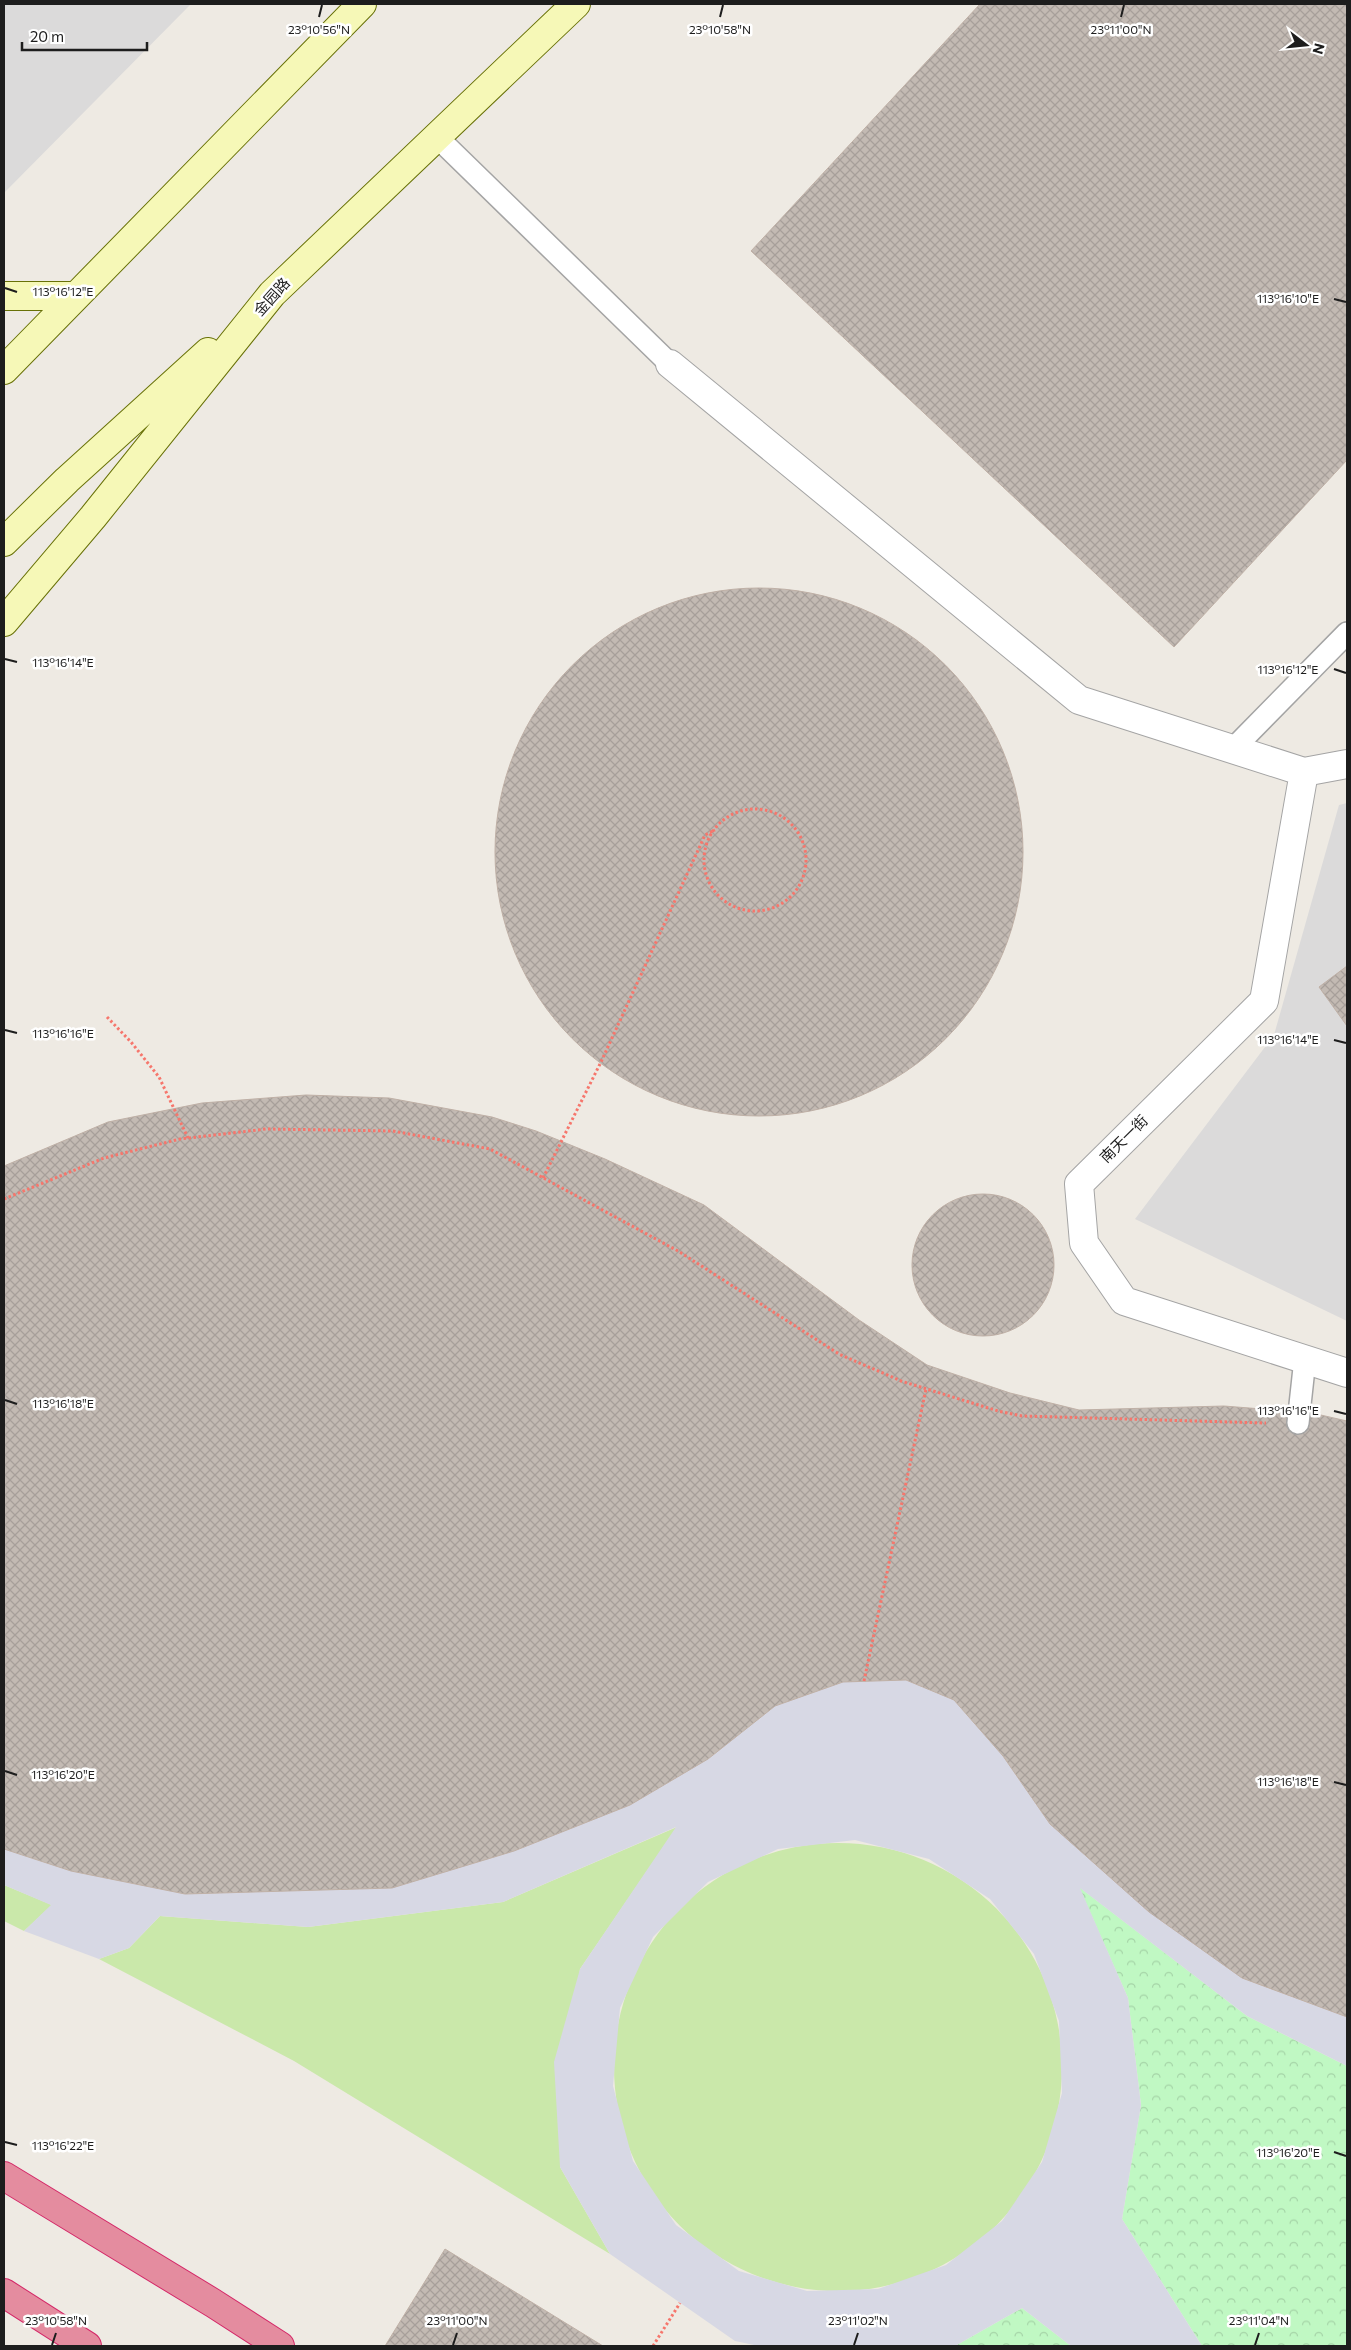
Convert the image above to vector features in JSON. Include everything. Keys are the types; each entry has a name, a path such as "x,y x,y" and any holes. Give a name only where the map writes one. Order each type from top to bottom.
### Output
{"highway":[{"path":"4,2176 213,2302 280,2346"},
{"path":"4,2293 87,2346"}],"main road":[{"path":"4,370 362,4"},
{"name":"金园路","path":"4,622 93,517 272,294 438,138 576,4"},
{"path":"4,542 67,480 272,294"},
{"path":"4,296 75,296"}],"street":[{"path":"670,364 1079,700 1304,772 1347,764"},
{"name":"南天一街","path":"1304,772 1264,1001 1079,1184 1084,1243 1124,1301 1347,1372"}],"lane":[{"path":"438,138 670,364"},
{"path":"1233,749 1347,633"},
{"path":"1298,1423 1305,1359"}],"path":[{"path":"543,1178 601,1062 705,835 715,830 721,822 735,812 752,809 769,810 785,818 796,830 804,846 806,863 802,880 793,894 780,904 765,910 749,911 733,906 720,896 710,883 705,868 705,851 715,830"},
{"path":"107,1017 131,1042 159,1077 188,1138"},
{"path":"4,1199 104,1158 188,1138 266,1128 393,1131 490,1149 678,1251 839,1354 901,1381 1022,1416 1298,1423"},
{"path":"864,1681 926,1389"},
{"path":"652,2346 680,2303"}],"shaded area":[{"path":"4,4 191,4 4,193"},
{"path":"1347,803 1347,1321 1135,1219 1274,1035 1339,805"},
{"path":"906,1680 954,1700 1003,1756 1050,1824 1242,1978 1347,2017 1347,2066 1247,2016 1080,1888 1128,1998 1141,2105 1122,2219 1202,2346 1071,2346 1022,2308 955,2346 759,2346 735,2341 610,2254 560,2167 554,2062 580,1969 676,1827 503,1902 308,1927 160,1916 129,1948 99,1959 24,1931 51,1905 4,1885 4,1849 71,1871 185,1894 392,1888 708,1759 775,1706 843,1682","holes":["855,1840 929,1859 990,1899 1034,1954 1059,2021 1062,2093 1042,2162 1002,2221 946,2265 878,2289 807,2291 739,2271 676,2225 633,2161 613,2086 620,2008 653,1937 708,1882 778,1849"]}],"green space":[{"path":"677,1827 580,1969 560,2167 610,2254 294,2061 99,1959 129,1948 160,1916 308,1927 503,1902"},
{"path":"838,1843 882,1847 924,1860 962,1881 996,1909 1024,1943 1045,1981 1058,2023 1062,2067 1058,2111 1045,2153 1024,2191 996,2225 962,2253 924,2274 882,2287 838,2291 794,2287 752,2274 714,2253 680,2225 652,2191 631,2153 618,2111 614,2067 618,2023 631,1981 652,1943 680,1909 714,1881 752,1860 794,1847"},
{"path":"4,1885 52,1905 24,1931 4,1921"},
{"path":"1079,1887 1247,2016 1347,2066 1347,2346 1202,2346 1122,2219 1141,2105 1128,1998"},
{"path":"1022,2308 1071,2346 955,2346"}],"building":[{"path":"980,4 1347,4 1347,460 1174,647 751,251"},
{"path":"759,588 810,594 860,609 905,633 926,648 945,666 963,685 978,706 1002,751 1017,801 1023,852 1017,903 1002,953 978,998 963,1019 945,1038 926,1056 905,1071 860,1095 810,1110 759,1116 708,1110 658,1095 613,1071 592,1056 573,1038 555,1019 540,998 516,953 501,903 495,852 501,801 516,751 540,706 555,685 573,666 592,648 613,633 658,609 708,594"},
{"path":"1347,966 1347,1026 1319,987"},
{"path":"306,1095 389,1098 492,1117 536,1131 605,1159 704,1205 859,1320 927,1365 1010,1393 1079,1410 1224,1406 1312,1413 1347,1421 1347,2017 1242,1978 1149,1912 1050,1824 1003,1756 954,1700 906,1680 843,1682 775,1706 708,1759 630,1805 514,1851 392,1888 185,1894 71,1871 4,1849 4,1166 108,1122 202,1103"},
{"path":"983,1194 997,1195 1010,1199 1023,1206 1033,1215 1042,1225 1049,1238 1053,1251 1053,1279 1049,1292 1042,1305 1033,1315 1023,1324 1010,1331 997,1335 983,1336 969,1335 956,1331 943,1324 933,1315 924,1305 917,1292 913,1279 912,1265 913,1251 917,1238 924,1225 933,1215 943,1206 956,1199 969,1195"},
{"path":"445,2249 603,2346 385,2346"}]}
